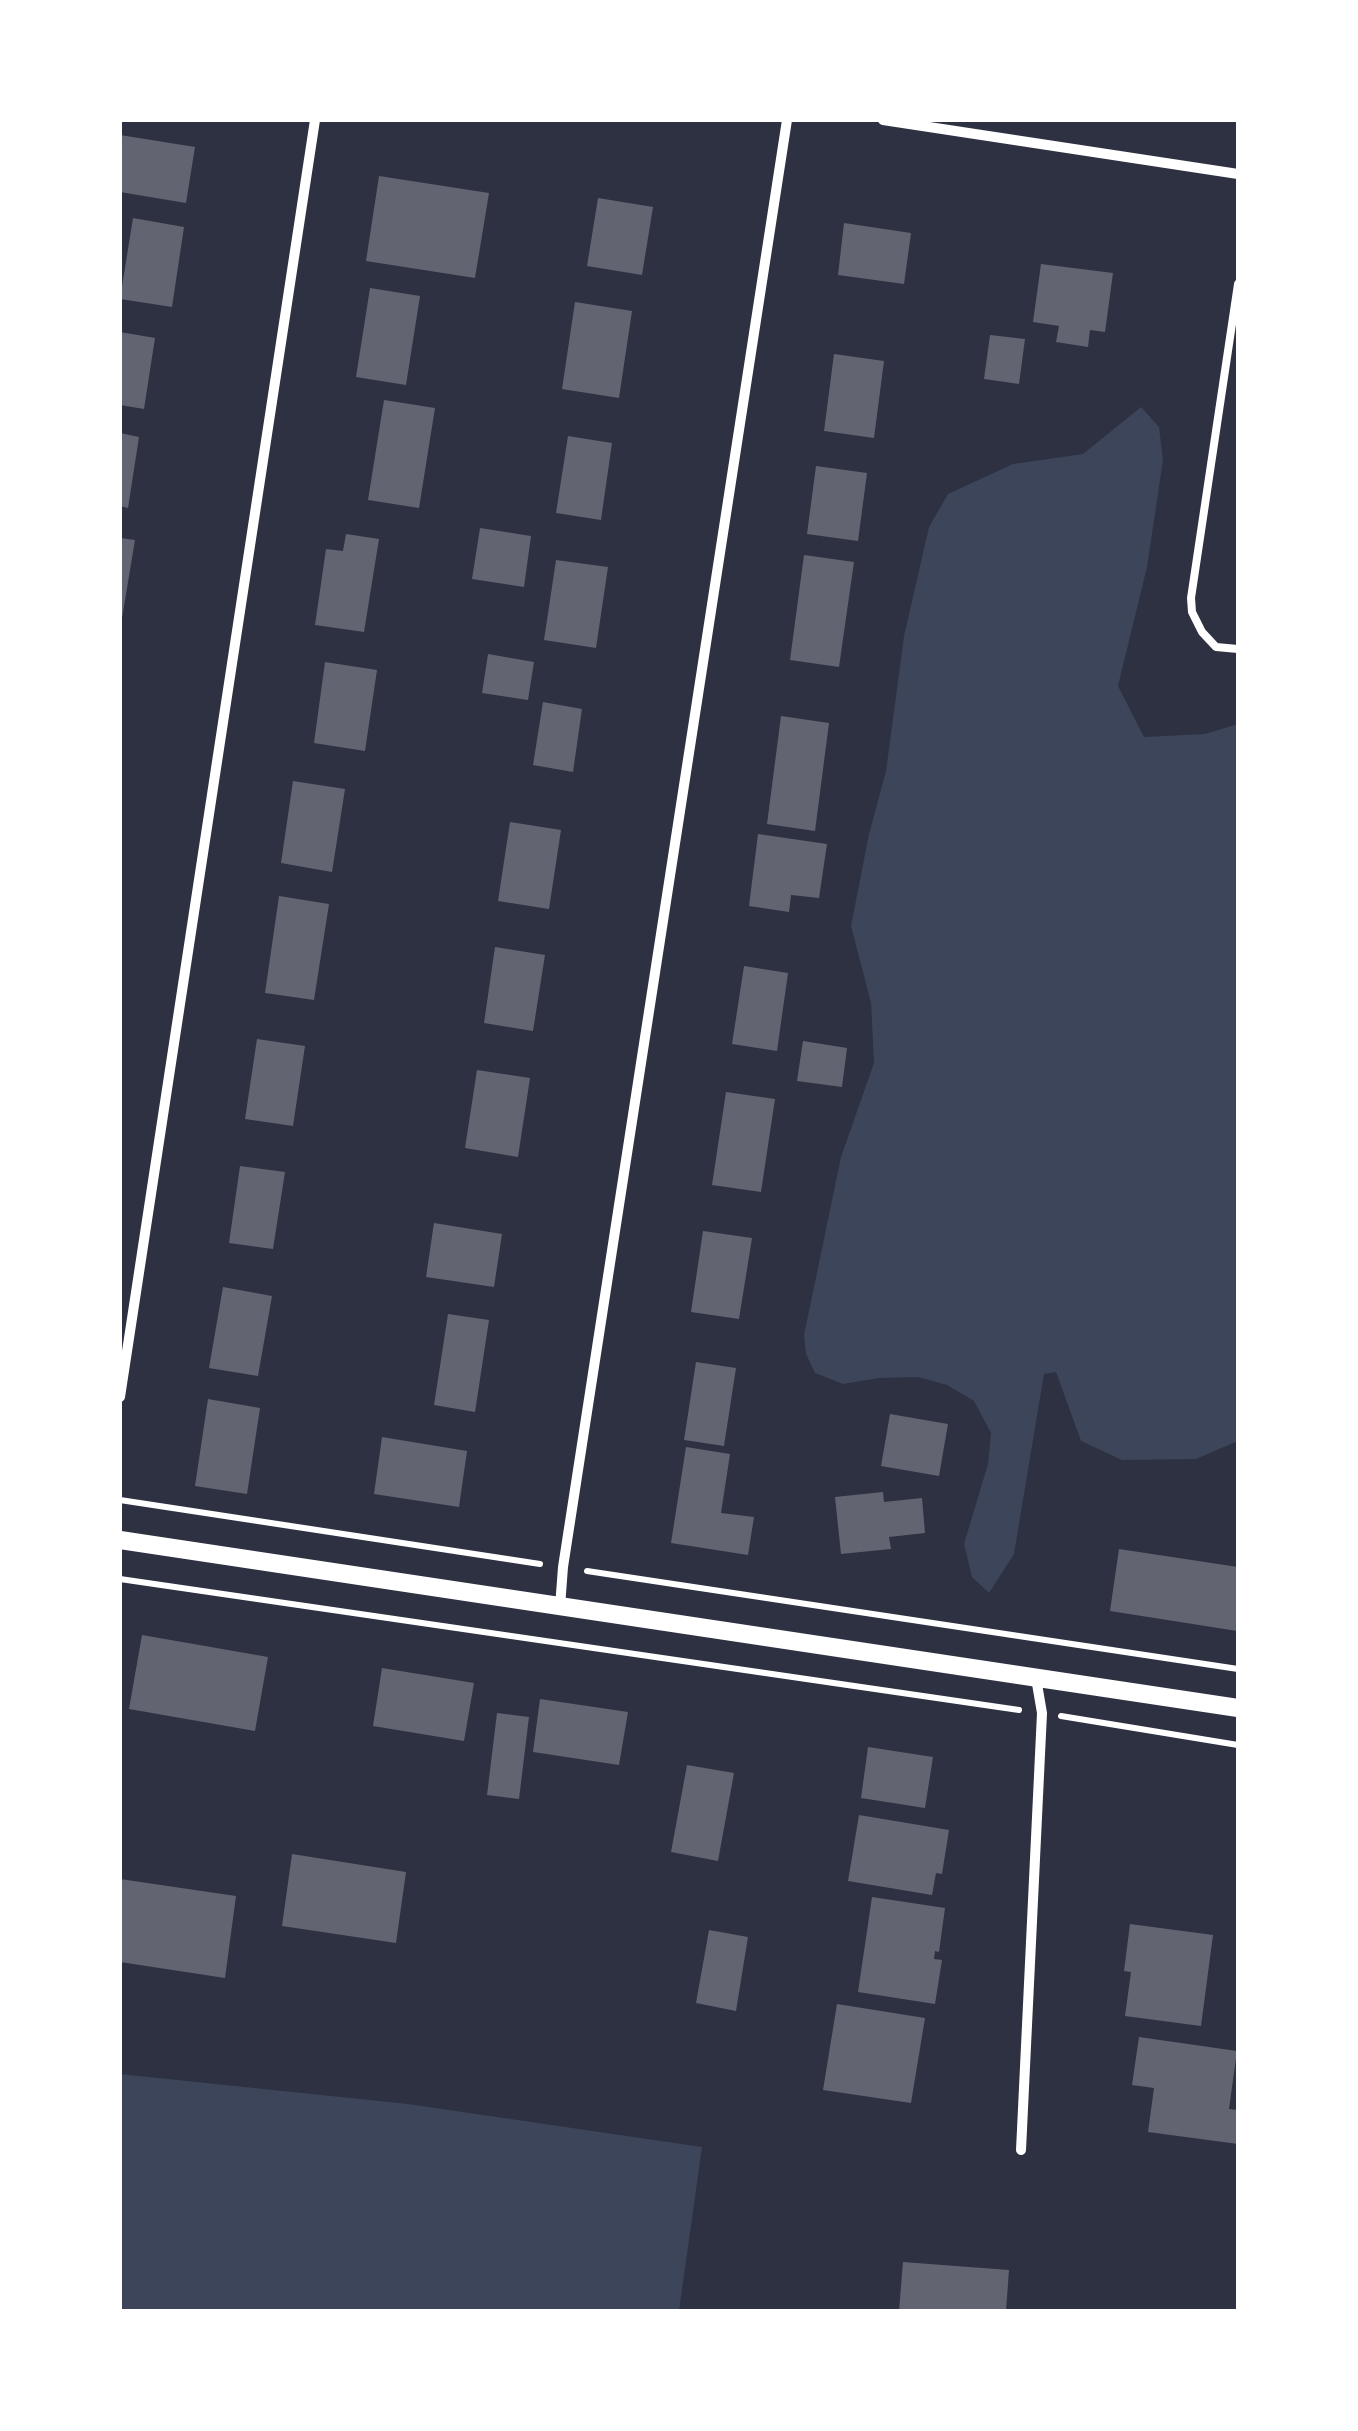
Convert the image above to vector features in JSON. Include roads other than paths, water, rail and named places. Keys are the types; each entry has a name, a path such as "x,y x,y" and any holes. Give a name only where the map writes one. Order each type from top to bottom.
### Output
{"street":[{"path":"120,1397 314,120"},
{"path":"560,1608 563,1567 787,120"},
{"path":"883,120 1238,174"},
{"path":"120,1540 1238,1708"},
{"path":"1021,2150 1042,1713 1036,1678"}],"lane":[{"path":"1238,284 1191,598 1192,612 1202,632 1216,647 1238,650"}]}
